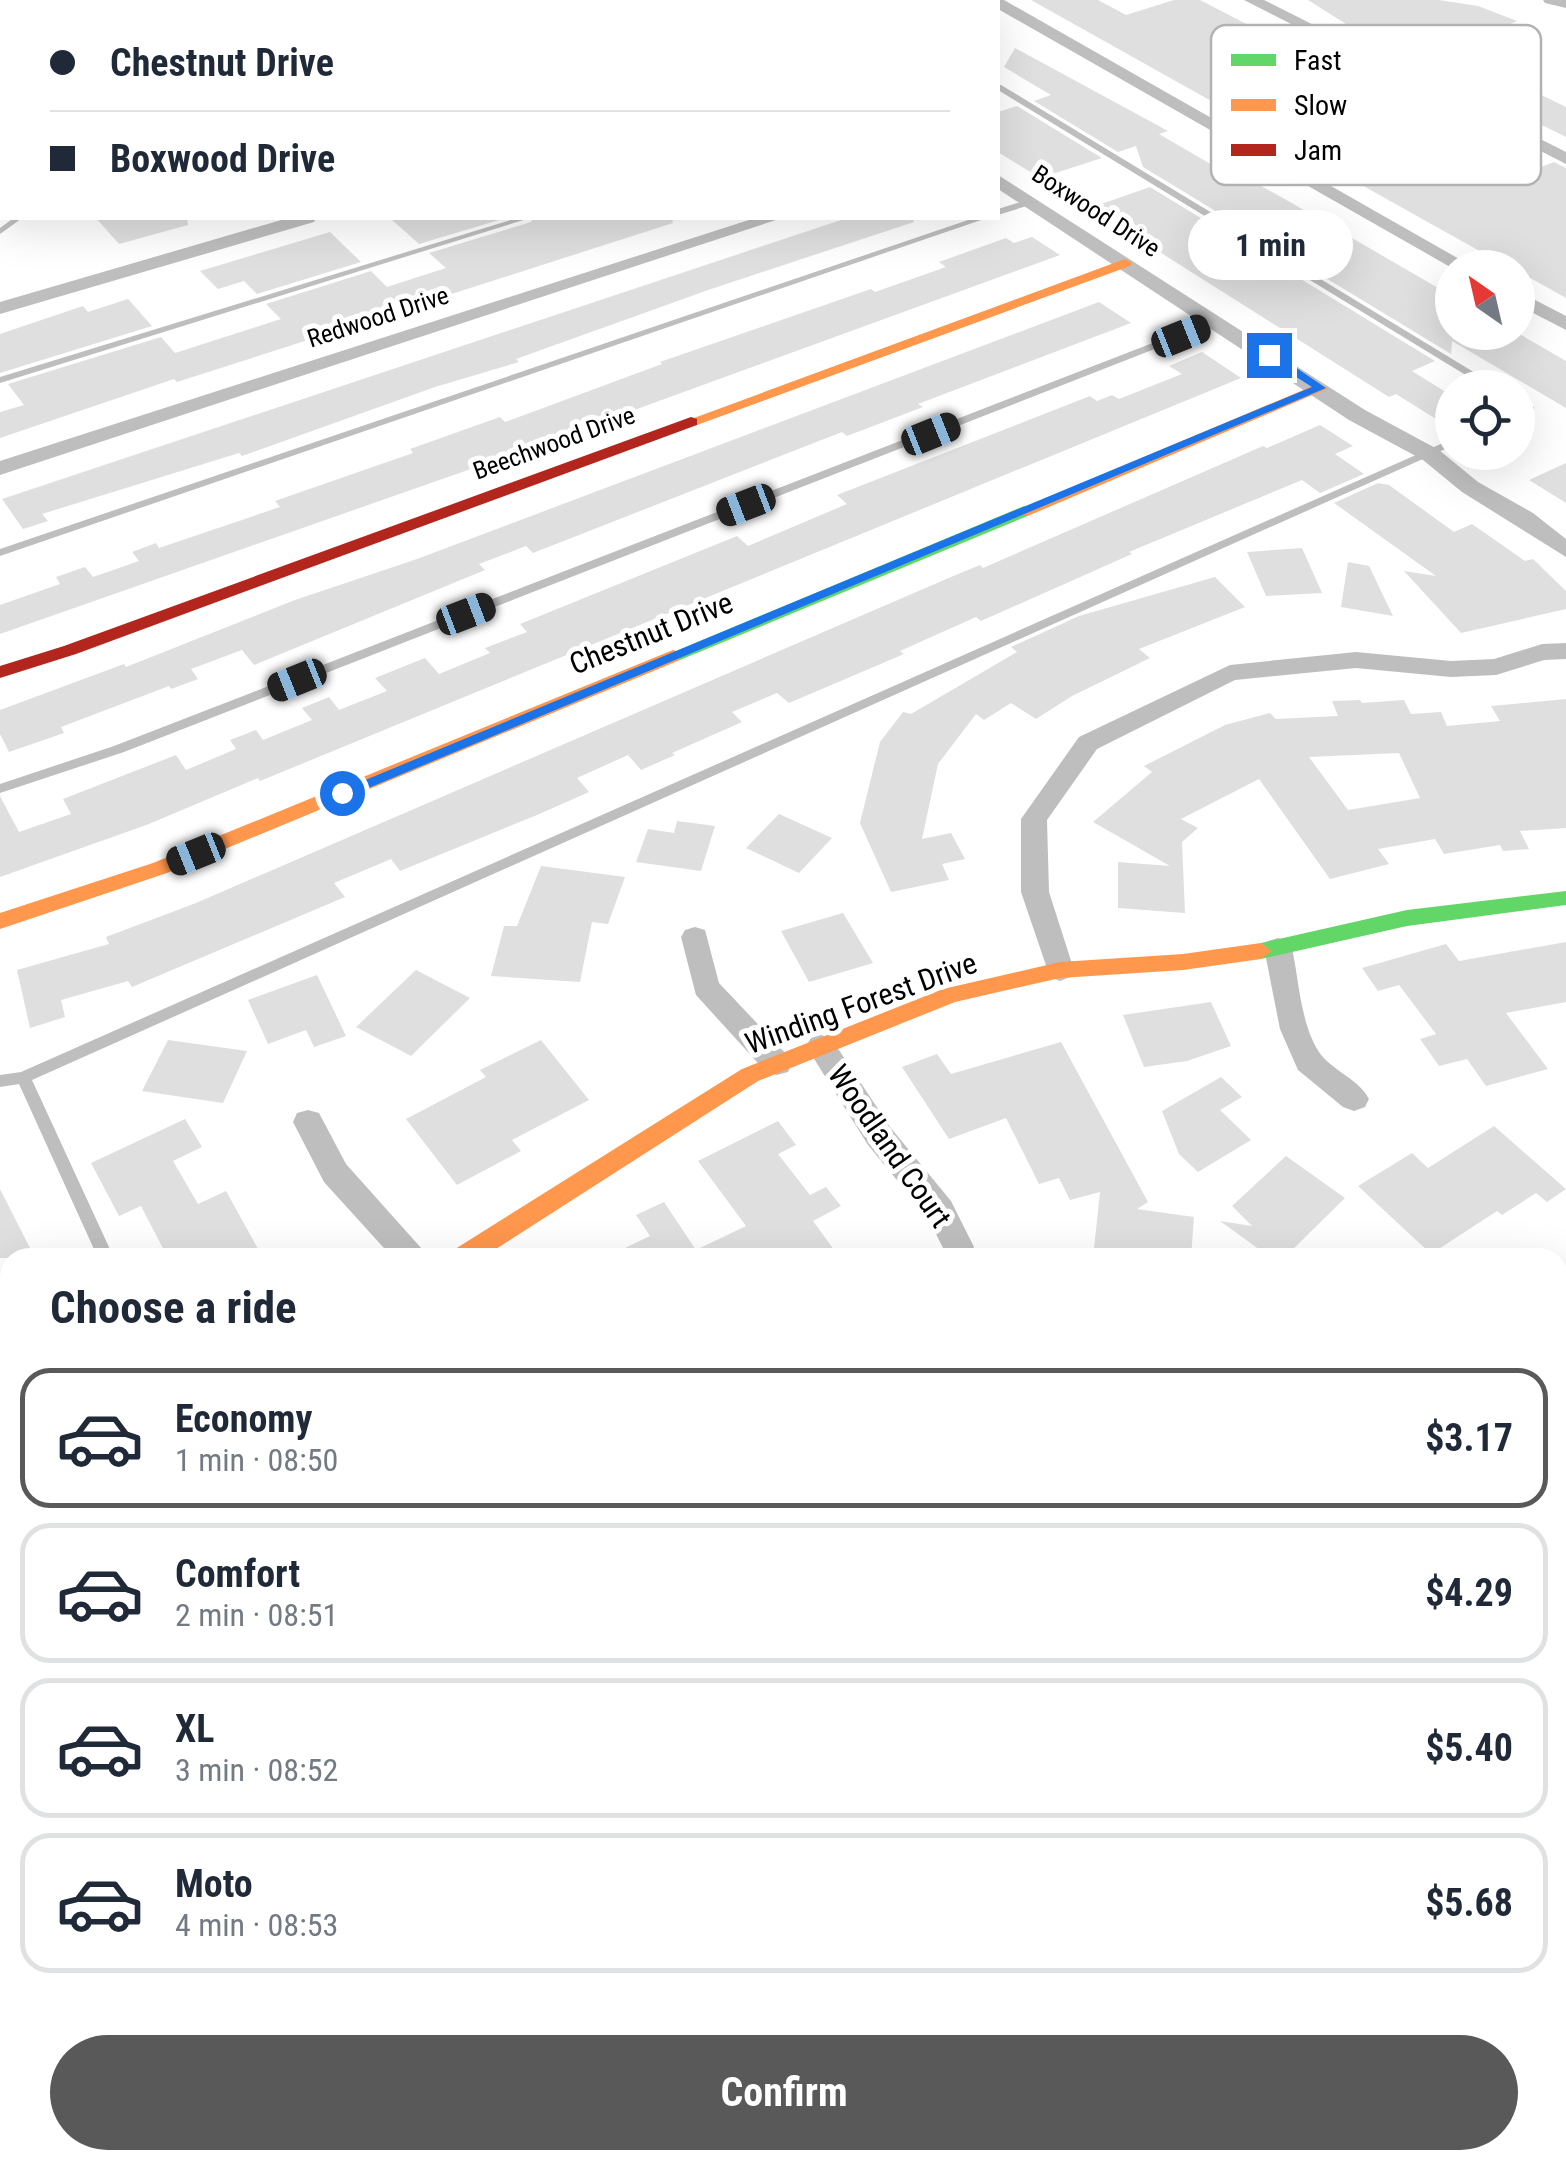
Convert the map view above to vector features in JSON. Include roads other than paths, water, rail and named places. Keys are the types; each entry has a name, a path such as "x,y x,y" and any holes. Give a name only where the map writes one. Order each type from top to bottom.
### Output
{"street":[{"path":"1252,0 1301,25"},
{"path":"1551,0 1566,3"},
{"path":"1000,4 1211,124"},
{"path":"1541,146 1566,159"},
{"name":"Boxwood Drive","path":"1000,182 1357,415 1426,453 1566,550"},
{"path":"1319,185 1435,250"},
{"path":"0,308 300,220"},
{"name":"Redwood Drive","path":"0,468 767,220"},
{"name":"Beechwood Drive","path":"0,672 70,650 1125,263"},
{"path":"1535,307 1566,324"},
{"name":"Chestnut Drive","path":"0,922 160,868 1321,388"},
{"path":"1060,970 1035,892 1034,819 1088,743 1230,673 1356,660 1450,669 1496,667 1542,652 1566,651"},
{"name":"Winding Forest Drive","path":"477,1248 750,1075 951,994 1060,970 1183,962 1278,948 1408,918 1566,898"},
{"path":"694,937 706,986 777,1064"},
{"path":"1278,948 1294,1029 1309,1062 1354,1099"},
{"name":"Woodland Court","path":"821,1046 879,1136 940,1210 958,1246"},
{"path":"308,1122 335,1173 405,1248"}],"lane":[{"path":"1000,88 1465,370"},
{"path":"1000,211 1030,202"},
{"path":"0,380 520,220"},
{"path":"0,552 976,220"},
{"path":"0,789 120,750 1217,321"},
{"path":"0,1081 23,1077 1435,449"},
{"path":"23,1077 101,1248"}],"waterway":[{"path":"0,231 15,220"}]}
